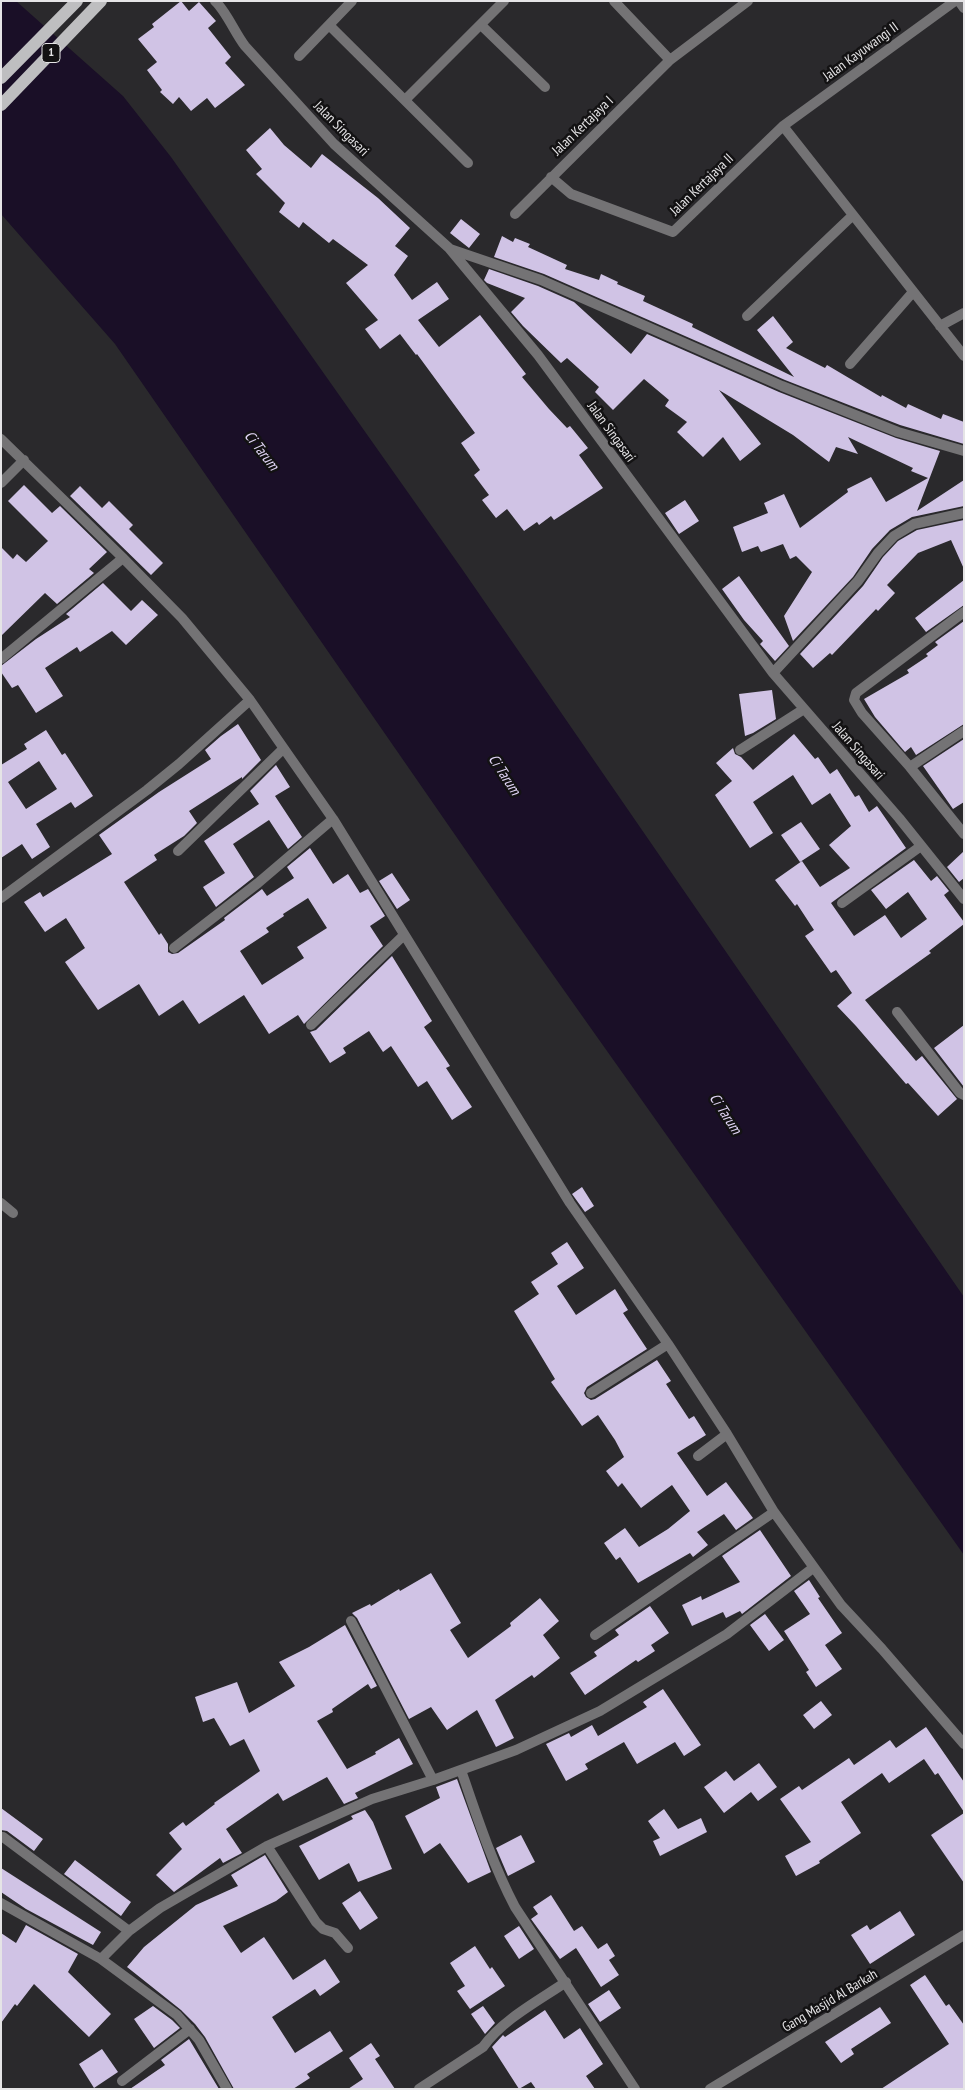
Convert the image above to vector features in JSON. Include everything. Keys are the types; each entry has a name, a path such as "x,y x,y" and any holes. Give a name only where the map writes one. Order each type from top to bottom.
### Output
{"main road":[{"name":"1","path":"1,78 76,1"},
{"name":"1","path":"1,105 101,1"}],"street":[{"path":"299,56 352,1"},
{"path":"404,100 504,1"},
{"path":"614,1 670,60"},
{"name":"Jalan Kertajaya I","path":"515,214 670,60 748,1"},
{"name":"Jalan Kayuwangi II","path":"783,126 957,1 964,8"},
{"name":"Jalan Singasari","path":"221,3 234,32 244,46 311,121 449,248 538,355 773,673 899,818 964,899"},
{"path":"329,25 468,163"},
{"path":"480,25 545,87"},
{"path":"783,126 964,356"},
{"name":"Jalan Kertajaya II","path":"551,177 571,194 673,232 783,126"},
{"path":"747,316 853,215"},
{"path":"449,248 541,280 782,386 898,432 964,451"},
{"path":"850,364 913,292"},
{"path":"940,326 964,313"},
{"path":"1,439 124,558 182,618 250,700 333,819 570,1202 728,1434 774,1512 841,1605 882,1649 964,1744"},
{"path":"1,483 24,460"},
{"path":"773,673 858,581 878,553 894,536 914,524 964,513"},
{"path":"1,659 124,558"},
{"path":"964,612 856,693 854,700 862,713 910,767 964,834"},
{"path":"1,898 180,764 250,700"},
{"path":"740,750 804,709"},
{"path":"910,767 964,731"},
{"path":"178,851 283,749"},
{"path":"174,948 258,883 333,819"},
{"path":"842,903 921,846"},
{"path":"311,1025 404,934"},
{"path":"898,1012 960,1093 964,1095"},
{"path":"1,1203 13,1213"},
{"path":"590,1394 668,1344"},
{"path":"698,1456 728,1434"},
{"path":"595,1635 774,1512"},
{"path":"101,1959 128,1931 160,1908 267,1846 372,1799 433,1780 516,1750 600,1712 727,1634 813,1568"},
{"path":"351,1621 433,1780"},
{"path":"461,1770 500,1879 515,1906 635,2089"},
{"path":"3,1838 128,1931"},
{"path":"267,1846 313,1919 320,1927 335,1933 348,1948"},
{"path":"1,1904 101,1959 177,2015 199,2040 227,2089"},
{"name":"Gang Masjid Al Barkah","path":"710,2089 964,1935"},
{"path":"419,2089 483,2047 489,2039 514,2018 566,1982"},
{"path":"122,2081 190,2029"}],"water":[{"name":"Ci Tarum","path":"1,1 16,1 123,96 171,157 462,569 964,1297 964,1555 505,907 115,344 1,214"}],"building":[{"path":"181,1 189,11 199,2 216,21 208,28 231,57 225,63 245,85 215,108 207,98 191,111 179,97 173,104 160,92 162,90 147,70 157,62 138,39 154,27 152,24"},
{"path":"270,128 284,145 311,168 322,154 378,198 410,228 395,246 408,256 394,275 412,300 437,282 449,299 418,320 439,347 480,315 526,374 522,377 549,409 567,428 570,426 588,448 579,455 603,488 554,520 551,516 539,525 537,522 524,531 507,509 496,518 482,500 489,495 474,475 480,470 461,443 475,433 400,334 380,349 365,329 378,320 346,283 368,265 333,239 329,243 303,222 299,228 279,212 285,203 256,174 262,169 246,150"},
{"path":"461,219 480,234 469,248 450,233"},
{"path":"502,236 513,242 515,238 530,244 528,247 567,265 565,269 599,280 601,274 618,282 617,284 645,296 643,301 693,324 692,327 794,377 757,330 773,316 793,342 786,348 825,368 827,365 881,397 882,395 906,408 908,404 941,419 943,414 964,422 964,444 900,425 785,380 544,274 494,257"},
{"path":"489,269 538,286 574,302 631,354 647,334 779,392 896,438 940,451 917,511 964,480 964,506 912,517 890,530 872,549 853,577 793,641 784,616 812,572 796,556 790,559 783,544 761,552 758,546 742,552 733,527 768,513 764,503 784,494 800,528 848,492 847,489 871,477 886,502 928,478 911,471 913,468 848,437 858,454 836,447 829,462 793,435 719,390 761,444 740,461 723,437 703,457 677,432 687,422 665,406 669,400 644,379 613,410 595,392 599,387 567,358 561,363 523,326 511,312 525,298 487,283 484,280"},
{"path":"24,485 52,513 60,506 107,552 89,569 94,573 57,604 45,593 1,636 1,547 13,559 17,554 26,562 48,541 8,501"},
{"path":"80,486 102,508 109,501 133,525 129,529 163,563 151,575 70,496"},
{"path":"685,500 699,521 679,534 665,513"},
{"path":"964,520 964,569 951,540 918,553 887,585 895,593 878,611 876,609 832,655 830,653 813,668 800,654 863,586 883,557 898,541 917,530"},
{"path":"739,576 789,646 775,661 760,644 763,641 744,620 722,589"},
{"path":"964,580 964,605 926,632 915,618"},
{"path":"103,583 131,611 142,600 158,615 126,645 112,631 80,652 77,647 45,668 63,696 36,713 18,685 12,688 1,672 1,666 36,639 70,617 66,614"},
{"path":"964,621 964,724 916,755 911,747 905,752 875,717 864,699 909,673 907,670 928,656 926,654 938,645 935,642"},
{"path":"772,690 776,719 745,736 739,694"},
{"path":"238,724 261,760 242,779 242,777 189,811 197,823 184,836 154,855 157,860 124,882 159,935 161,933 168,944 168,952 172,954 178,953 225,920 224,918 262,889 267,896 294,878 287,867 310,848 333,884 348,874 360,893 368,889 385,916 370,926 383,946 304,1024 298,1015 269,1034 244,995 199,1024 183,1000 159,1016 139,984 98,1010 65,962 85,948 66,918 45,932 24,902 40,892 43,897 112,854 99,835 159,792 211,759 205,750","holes":["308,898 327,928 297,947 304,958 262,985 240,951 269,932 266,928 284,916 283,914"]},
{"path":"46,730 62,755 65,753 93,796 75,808 71,802 36,824 50,847 32,859 22,844 1,858 1,765 27,749 24,744","holes":["39,761 57,789 26,809 8,782"]},
{"path":"794,734 815,759 818,757 830,774 837,769 855,797 859,795 869,812 877,806 906,848 831,903 854,936 885,915 901,938 927,919 908,892 886,909 871,890 914,860 931,881 937,876 949,891 944,895 964,922 964,924 929,951 931,953 865,1000 916,1061 922,1056 957,1099 938,1116 908,1083 906,1084 837,1006 852,993 836,970 831,973 805,936 814,930 797,904 795,906 775,880 802,861 820,887 850,868 829,845 851,826 830,793 812,805 793,775 753,802 773,833 750,848 715,795 732,781 716,763 733,748 735,754 741,757 753,770"},
{"path":"964,739 964,802 953,809 923,766"},
{"path":"276,765 290,787 275,796 302,837 288,849 269,820 233,844 254,877 216,907 203,887 225,873 204,841 259,804 250,791"},
{"path":"801,822 820,849 800,862 781,835"},
{"path":"964,851 964,878 959,882 947,867"},
{"path":"392,873 410,900 397,909 379,881"},
{"path":"392,956 432,1021 424,1027 450,1066 446,1068 472,1107 452,1120 427,1081 418,1087 391,1046 383,1052 369,1031 343,1048 346,1053 330,1063 310,1032 316,1030"},
{"path":"964,1025 964,1087 934,1048"},
{"path":"582,1187 594,1206 585,1212 572,1194"},
{"path":"567,1242 584,1268 557,1286 576,1315 615,1289 628,1310 623,1313 647,1349 587,1387 584,1393 586,1397 591,1400 595,1399 657,1360 671,1381 666,1384 689,1419 694,1416 706,1435 677,1453 707,1496 726,1482 753,1518 736,1530 724,1514 697,1532 708,1545 693,1557 690,1553 638,1583 620,1557 616,1560 604,1543 625,1528 639,1547 668,1529 690,1511 672,1485 641,1508 622,1483 618,1487 606,1471 624,1457 615,1440 598,1415 582,1426 551,1382 555,1379 514,1311 539,1294 531,1282 558,1264 551,1253"},
{"path":"760,1530 791,1576 742,1614 740,1611 726,1618 723,1612 692,1626 682,1605 701,1596 702,1600 740,1582 722,1556"},
{"path":"431,1573 461,1623 450,1630 468,1658 511,1626 510,1623 540,1598 559,1621 543,1635 560,1658 534,1678 532,1675 495,1700 514,1738 496,1747 477,1710 447,1730 431,1707 409,1719 357,1618 352,1613 370,1604 371,1606"},
{"path":"809,1580 820,1597 818,1598 842,1633 825,1645 842,1669 816,1687 806,1672 809,1670 784,1631 810,1614 794,1591"},
{"path":"650,1606 669,1633 651,1645 655,1651 638,1662 636,1660 585,1695 570,1673 597,1656 594,1652 619,1635 615,1630"},
{"path":"765,1614 784,1640 769,1651 750,1625"},
{"path":"345,1625 377,1686 371,1689 368,1684 332,1709 333,1712 317,1721 347,1769 376,1754 375,1752 399,1738 413,1764 355,1793 358,1798 344,1804 327,1777 283,1801 278,1793 226,1829 242,1853 223,1863 220,1858 174,1892 156,1875 182,1849 169,1833 183,1822 186,1826 214,1803 260,1771 244,1739 230,1746 214,1718 203,1722 195,1697 237,1682 249,1713 295,1686 279,1662 309,1647"},
{"path":"663,1689 701,1745 684,1756 675,1742 637,1764 624,1742 585,1764 588,1769 566,1781 546,1744 569,1733 571,1737 592,1725 598,1736 647,1707 643,1702"},
{"path":"821,1701 832,1715 814,1729 803,1715"},
{"path":"926,1727 964,1782 964,1812 938,1773 935,1775 924,1759 889,1783 882,1773 841,1802 861,1833 819,1861 820,1863 796,1876 785,1856 811,1842 780,1799 799,1786 802,1790 849,1758 854,1765 890,1740 896,1748"},
{"path":"759,1763 777,1787 758,1801 751,1792 724,1813 704,1787 726,1771 734,1781"},
{"path":"457,1779 491,1872 468,1883 440,1843 424,1854 405,1816 440,1798 436,1787"},
{"path":"1,1808 43,1839 34,1851 7,1831 1,1830"},
{"path":"664,1809 678,1829 701,1818 707,1832 660,1856 653,1841 660,1838 648,1821"},
{"path":"365,1810 373,1822 392,1869 358,1882 349,1863 319,1880 299,1846 353,1819 351,1816"},
{"path":"964,1813 964,1883 931,1835"},
{"path":"521,1835 535,1862 508,1876 496,1848"},
{"path":"265,1855 288,1892 276,1901 223,1926 241,1953 264,1937 293,1980 325,1959 340,1982 320,1996 315,1989 272,2017 295,2053 330,2031 343,2051 307,2074 310,2078 293,2089 234,2089 205,2037 195,2024 181,2010 127,1967 144,1947 196,1905 238,1886 231,1875"},
{"path":"75,1860 131,1902 121,1916 64,1874"},
{"path":"1,1868 101,1932 93,1945 26,1909 1,1892"},
{"path":"360,1891 378,1918 360,1930 342,1903"},
{"path":"551,1895 574,1931 582,1926 598,1949 607,1943 615,1956 609,1960 619,1975 601,1987 576,1948 560,1959 531,1919 538,1914 533,1907"},
{"path":"900,1911 915,1935 870,1964 851,1935 867,1925 870,1930"},
{"path":"26,1925 78,1954 68,1972 111,2014 89,2037 34,1984 17,2006 15,2004 1,2023 1,1933 16,1943"},
{"path":"519,1926 534,1949 519,1959 504,1936"},
{"path":"475,1946 490,1969 492,1967 505,1986 470,2009 457,1991 465,1986 450,1963"},
{"path":"925,1975 946,2006 949,2004 964,2025 964,2089 881,2089 949,2044 910,1985"},
{"path":"609,1990 621,2008 600,2022 588,2004"},
{"path":"153,2006 180,2028 154,2048 134,2019"},
{"path":"483,2006 495,2023 485,2034 471,2014"},
{"path":"880,2007 891,2023 851,2049 854,2054 841,2063 825,2042"},
{"path":"545,2010 564,2039 580,2028 603,2064 586,2076 595,2089 536,2089 531,2082 519,2089 492,2047 503,2035 505,2037"},
{"path":"189,2039 219,2089 130,2089 165,2065 161,2060"},
{"path":"371,2043 380,2056 375,2059 395,2089 348,2089 363,2079 349,2058"},
{"path":"102,2049 118,2072 94,2088 79,2064"}]}
